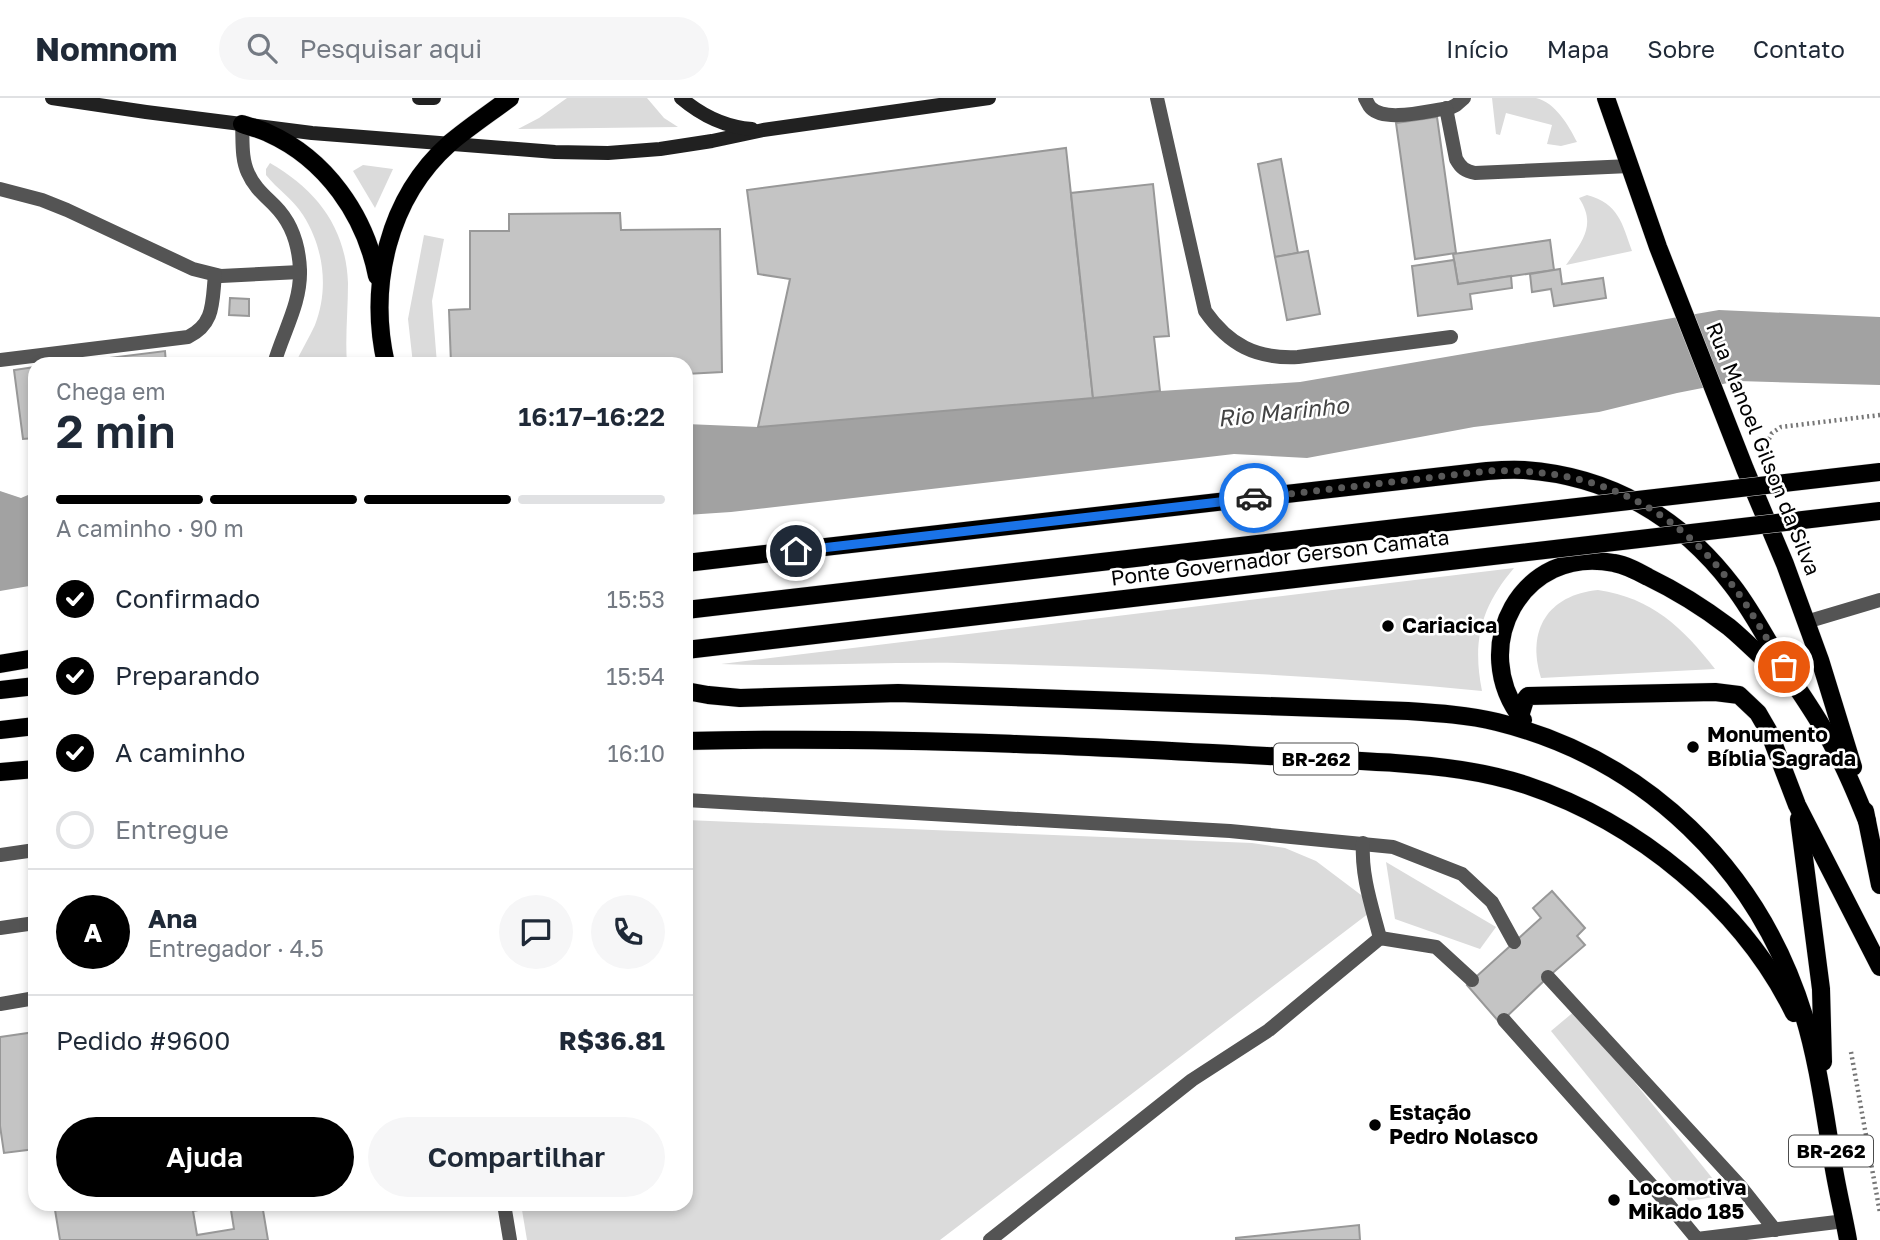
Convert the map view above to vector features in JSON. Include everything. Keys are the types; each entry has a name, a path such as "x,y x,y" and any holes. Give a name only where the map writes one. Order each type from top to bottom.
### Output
{"main road":[{"path":"52,98 312,133 555,152 608,153 660,149 763,130 989,98"},
{"path":"419,98 433,98"},
{"path":"379,286 384,253 395,220 411,191 450,144 510,98"},
{"path":"681,98 700,113 720,122 763,130"},
{"name":"Rua Manoel Gilson da Silva","path":"1605,98 1658,247 1747,475 1785,564 1846,740 1867,821"},
{"path":"242,124 268,133 316,164 335,184 351,207 374,258 385,357"},
{"path":"693,562 1487,471 1522,470 1592,482 1657,512 1686,534 1727,578 1834,746 1867,821 1880,885"},
{"name":"Ponte Governador Gerson Camata","path":"693,609 1880,472"},
{"name":"Ponte Governador Gerson Camata","path":"693,649 1880,511"},
{"path":"1537,733 1510,702 1502,682 1500,640 1506,619 1528,588 1542,576 1577,562 1615,563 1633,569 1693,601 1730,628 1796,688"},
{"path":"0,664 28,659"},
{"path":"0,690 28,687"},
{"path":"693,692 740,698 898,693 996,695 1408,711 1484,719 1537,733 1578,750 1645,790 1688,825 1719,858 1747,894 1770,933 1789,974 1804,1017 1815,1062"},
{"path":"1520,716 1528,696 1715,692 1739,695 1758,713 1774,741 1797,805 1880,967"},
{"path":"0,730 28,727"},
{"name":"BR-262","path":"693,741 860,739 1061,745 1439,766 1525,784 1566,800 1606,819 1684,874 1710,898 1750,944 1777,983 1815,1062 1848,1240"},
{"path":"0,772 28,770"},
{"path":"1797,805 1821,989 1824,1111"}],"lane":[{"path":"1157,98 1205,311 1224,334 1250,351 1281,358 1451,337"},
{"path":"1365,98 1371,108 1396,116 1446,108 1456,105 1464,98"},
{"path":"1446,108 1456,159 1466,171 1475,173 1630,166"},
{"path":"242,124 244,164 253,183 290,225 298,251 300,272 294,312 277,357"},
{"path":"0,189 67,210 193,269 232,276 300,272"},
{"path":"0,360 188,337 204,327 210,316 215,275"},
{"path":"1806,622 1880,600"},
{"path":"693,800 1216,830 1393,847 1462,874 1492,902 1514,942"},
{"path":"1363,843 1366,884 1380,938"},
{"path":"0,855 28,851"},
{"path":"0,928 28,924"},
{"path":"990,1240 1192,1080 1269,1030 1380,938 1436,947 1472,980"},
{"path":"1548,977 1741,1186 1775,1230"},
{"path":"0,1004 28,999"},
{"path":"1504,1020 1697,1239 1844,1221"},
{"path":"505,1211 510,1240"}],"path":[{"path":"1747,475 1769,436 1781,426 1880,415"}],"shaded area":[{"path":"567,98 647,98 664,118 678,127 518,129"},
{"path":"1492,98 1543,100 1561,116 1577,142 1561,146 1547,144 1552,125 1506,113 1500,135 1496,134"},
{"path":"270,163 302,185 326,212 335,228 342,245 348,283 347,357 299,357 315,325 322,297 320,255 303,215 266,175"},
{"path":"363,165 393,169 375,208 353,171"},
{"path":"1587,195 1613,209 1622,223 1632,251 1566,265 1585,233 1587,217 1579,198"},
{"path":"424,235 444,239 432,301 436,357 412,357 408,319"},
{"path":"1514,568 1494,597 1482,625 1478,656 1482,691 1287,676 1090,667 959,663 721,664"},
{"path":"1598,590 1617,594 1650,607 1678,628 1715,669 1541,678 1537,645 1539,630 1545,618 1554,607 1566,599"},
{"path":"693,820 1252,843 1285,848 1316,861 1377,907 940,1240 527,1240 522,1211 693,1211"},
{"path":"1386,862 1496,927 1480,949 1395,919"},
{"path":"1576,1010 1726,1195 1689,1201 1551,1031"}],"water":[{"name":"Rio Marinho","path":"1719,310 1880,317 1880,385 1738,381 1599,412 1474,427 1307,458 1234,454 693,515 693,424 758,427 1160,391 1300,382"},
{"path":"0,491 21,498 28,495 28,586 0,591"}],"building":[{"path":"1437,117 1456,253 1415,259 1396,123"},
{"path":"1066,148 1093,398 758,427 790,279 758,274 747,190"},
{"path":"1281,159 1298,253 1275,257 1258,164"},
{"path":"1153,184 1169,336 1154,337 1160,391 1093,398 1071,193"},
{"path":"620,213 621,230 720,229 722,372 693,374 693,357 451,357 449,310 470,309 470,231 509,231 509,214"},
{"path":"1550,240 1554,270 1458,284 1453,254"},
{"path":"1308,251 1320,314 1287,320 1275,257"},
{"path":"1454,260 1458,284 1511,276 1512,288 1470,294 1472,309 1418,316 1412,266"},
{"path":"1560,269 1562,284 1603,278 1606,298 1554,306 1551,289 1532,292 1530,274"},
{"path":"230,298 249,299 249,316 229,315"},
{"path":"165,351 165,357 117,357"},
{"path":"28,368 28,439 23,439 14,370"},
{"path":"1552,891 1585,928 1577,936 1585,945 1500,1023 1467,985 1541,918 1533,908"},
{"path":"28,1033 28,1150 4,1153 0,1126 0,1037"},
{"path":"55,1211 193,1211 197,1235 234,1229 231,1211 263,1211 268,1240 60,1240"},
{"path":"1359,1225 1360,1240 1236,1240 1236,1238"}],"way so far":[{"path":"1254,498 1487,471 1522,470 1592,482 1657,512 1686,534 1734,587 1784,667"}],"place":[{"name":"Cariacica","path":"1388,626"},
{"name":"Monumento Bíblia Sagrada","path":"1693,747"},
{"name":"Estação Pedro Nolasco","path":"1375,1125"},
{"name":"Locomotiva Mikado 185","path":"1614,1200"}],"route":[{"path":"796,551 1254,498"}]}
